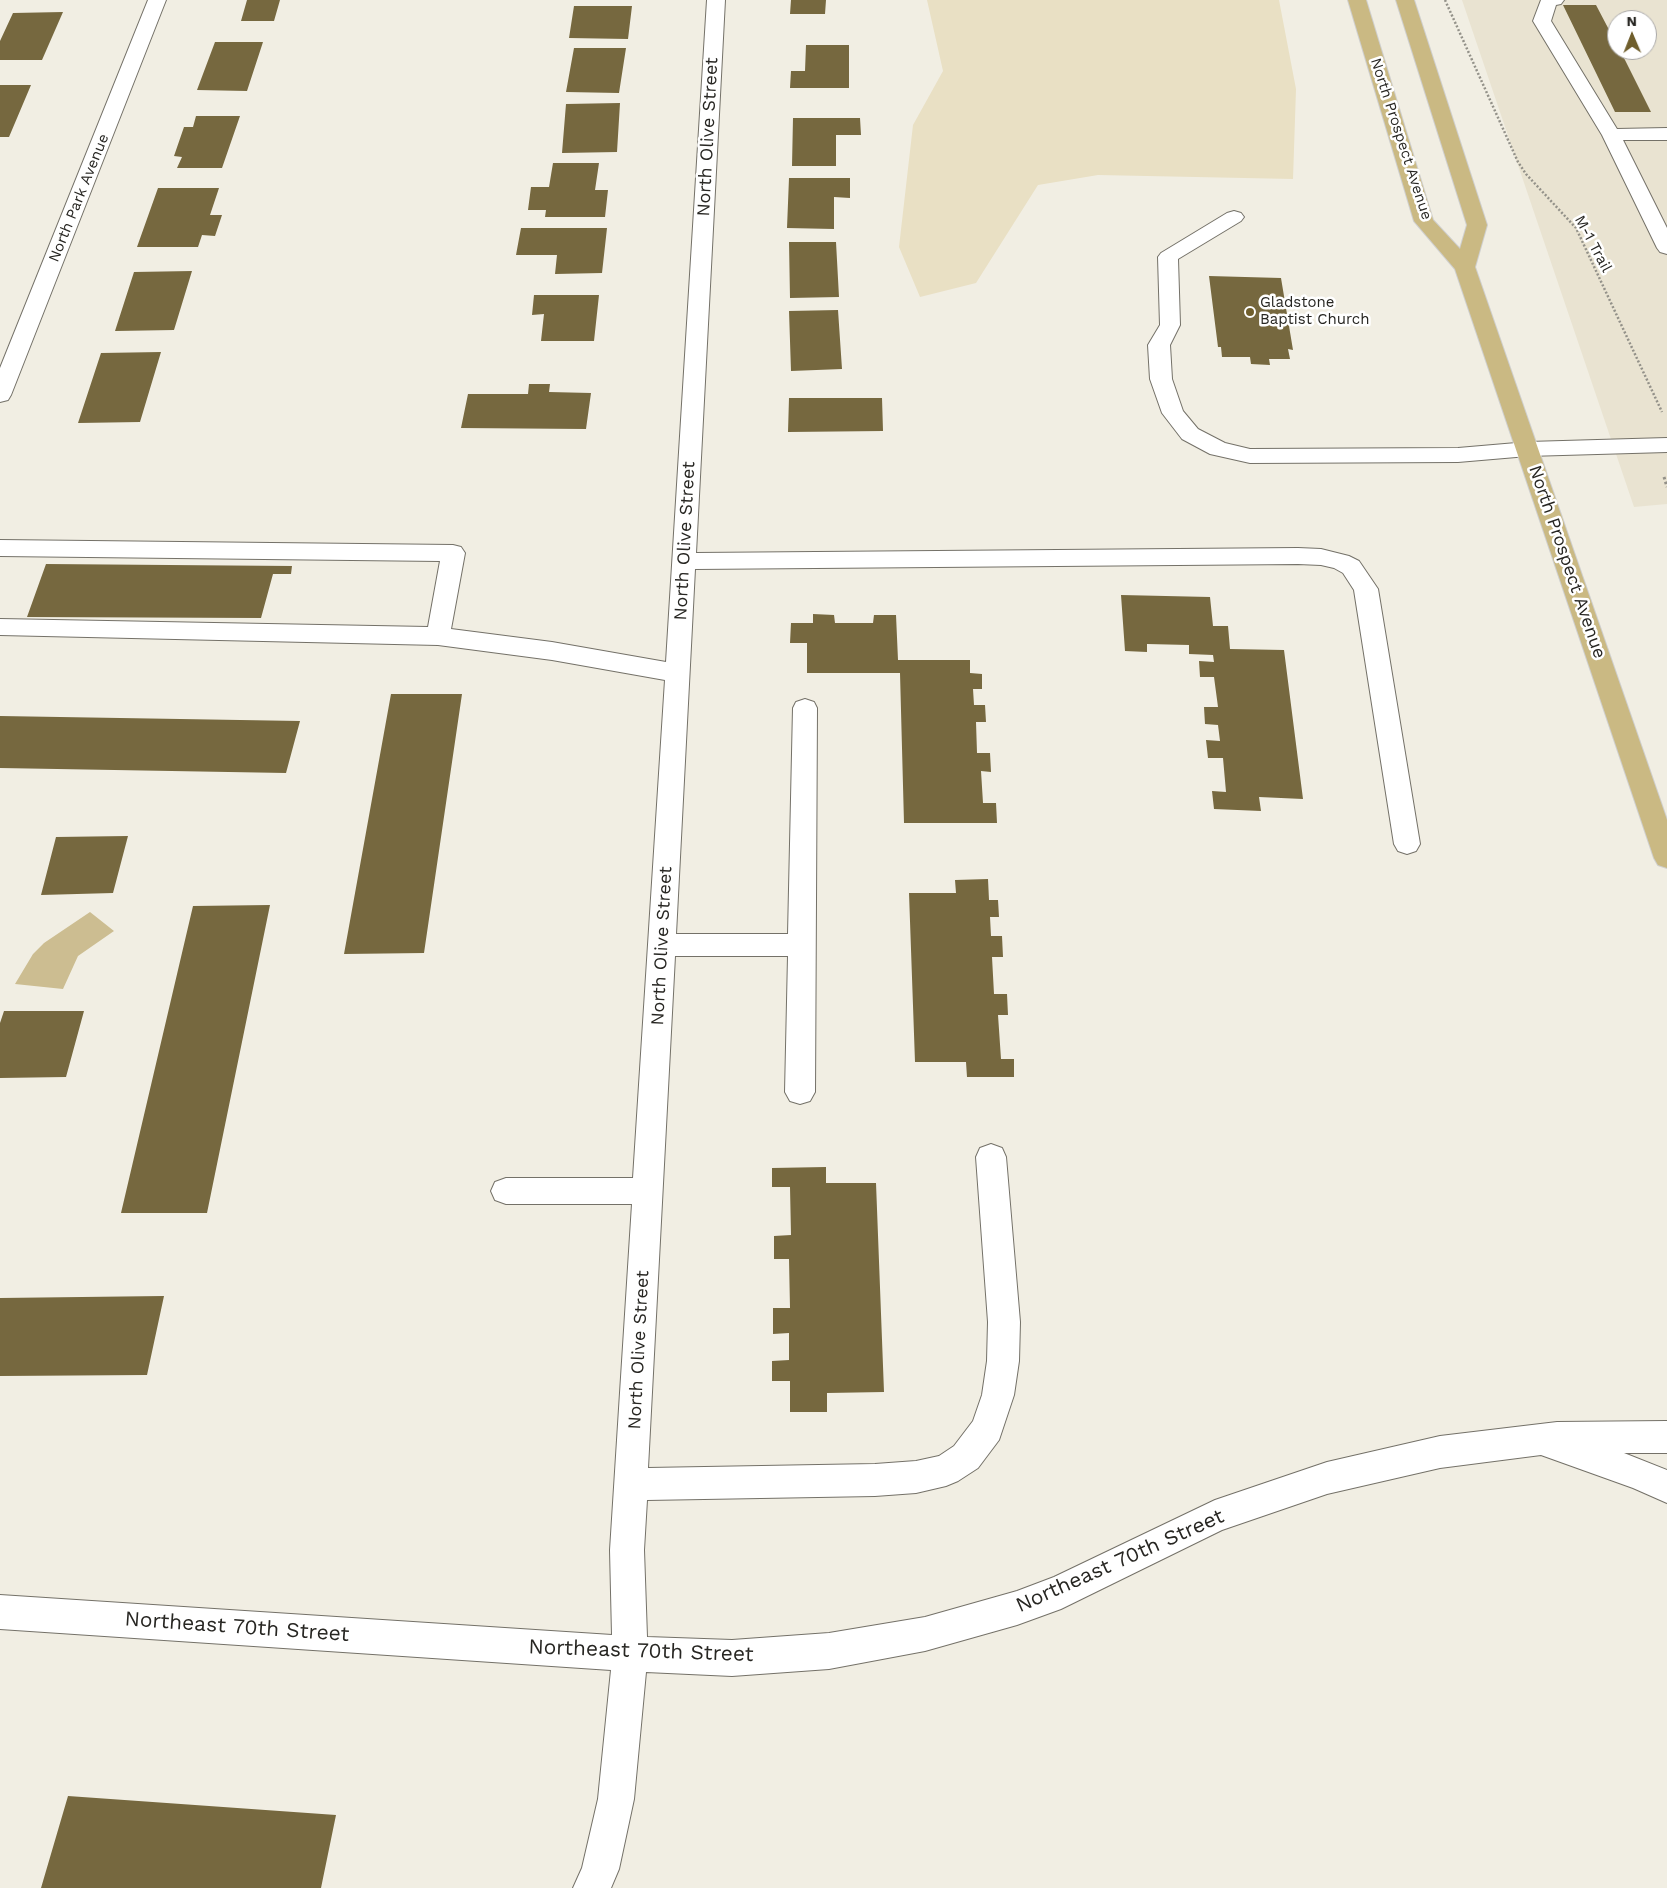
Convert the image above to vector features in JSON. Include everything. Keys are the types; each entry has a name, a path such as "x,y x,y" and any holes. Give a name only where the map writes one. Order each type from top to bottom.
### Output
{"main road":[{"name":"North Prospect Avenue","path":"1357,0 1424,221 1465,267 1667,858"},
{"path":"1405,0 1477,225 1465,267"}],"street":[{"name":"North Park Avenue","path":"0,395 157,0"},
{"name":"North Olive Street","path":"592,1888 600,1869 616,1799 630,1654 627,1550 716,0"},
{"path":"1555,0 1549,2 1542,20 1611,135 1667,248"},
{"path":"1611,135 1667,134"},
{"path":"1234,217 1168,257 1170,324 1159,345 1161,379 1173,413 1190,434 1218,449 1250,456 1465,455 1528,449 1665,446"},
{"path":"0,548 453,553 438,636"},
{"path":"684,561 1298,556 1321,557 1341,562 1351,567 1366,589 1407,844"},
{"path":"0,628 438,636 552,652 677,674"},
{"path":"800,1092 805,708"},
{"path":"662,945 802,945"},
{"path":"631,1484 875,1480 916,1477 946,1470 966,1457 987,1429 998,1395 1003,1361 1004,1322 991,1157"},
{"path":"506,1191 647,1191"},
{"name":"Northeast 70th Street","path":"0,1612 630,1654 732,1658 829,1651 925,1634 1017,1608 1061,1592 1215,1516 1326,1478 1440,1452 1537,1440 1557,1438 1667,1437"},
{"path":"1537,1440 1640,1474 1667,1487"}],"path":[{"name":"M-1 Trail","path":"1445,0 1518,162 1530,180 1570,220 1581,239 1667,422 1661,467 1667,487"}],"shaded area":[{"path":"927,0 1279,0 1296,89 1293,179 1098,175 1038,185 976,283 920,297 899,247 913,125 943,71"},
{"path":"1462,0 1667,0 1667,504 1634,507"},
{"path":"90,912 114,931 78,956 63,989 15,984 33,954 44,943"}],"building":[{"path":"247,0 280,0 274,21 241,21"},
{"path":"791,0 826,0 825,14 790,14"},
{"path":"1563,5 1596,5 1607,26 1607,60 1625,60 1651,112 1615,112"},
{"path":"574,6 632,6 628,39 569,38"},
{"path":"63,12 42,60 0,60 0,41 13,13"},
{"path":"215,42 263,42 247,91 197,90"},
{"path":"806,45 849,45 849,88 790,88 791,71 805,71"},
{"path":"574,48 626,48 619,93 566,92"},
{"path":"0,85 31,85 9,137 0,137"},
{"path":"620,103 617,152 562,153 566,104"},
{"path":"196,116 240,116 222,168 177,168 182,157 174,156 184,127 193,127"},
{"path":"793,118 860,118 861,135 836,135 836,166 792,166"},
{"path":"553,163 599,163 595,190 608,190 605,217 545,217 546,210 528,210 531,187 549,187"},
{"path":"789,178 850,178 850,198 834,197 834,229 787,228"},
{"path":"158,188 219,188 210,215 222,215 215,236 202,235 198,247 137,247"},
{"path":"521,228 607,228 602,273 555,274 557,255 516,255"},
{"path":"789,242 836,242 839,297 790,298"},
{"path":"192,271 174,330 115,331 134,272"},
{"name":"Gladstone Baptist Church","path":"1209,276 1281,278 1293,350 1288,349 1290,359 1269,359 1270,365 1251,364 1250,357 1222,357 1221,347 1218,347"},
{"path":"534,295 599,295 594,341 541,341 544,314 532,315"},
{"path":"838,310 842,369 791,371 789,311"},
{"path":"161,352 140,422 78,423 101,353"},
{"path":"529,384 550,384 549,392 591,393 586,429 461,428 468,394 528,394"},
{"path":"789,398 882,398 883,431 788,432"},
{"path":"46,564 292,566 291,574 273,574 261,618 27,617"},
{"path":"1121,595 1210,597 1213,626 1228,626 1230,649 1284,650 1303,799 1259,797 1261,811 1214,809 1212,791 1226,792 1223,758 1208,758 1206,740 1220,741 1218,725 1205,724 1204,707 1218,707 1214,677 1200,677 1199,661 1214,662 1213,655 1189,654 1189,645 1147,644 1147,652 1125,651"},
{"path":"813,614 834,615 835,623 873,623 874,615 896,615 898,660 970,660 970,673 982,674 982,689 973,689 974,705 985,705 986,722 976,722 977,753 990,753 991,772 981,771 983,803 996,803 997,823 904,823 900,673 807,673 807,643 790,643 791,623 813,623"},
{"path":"391,694 462,694 424,953 344,954"},
{"path":"0,716 300,721 286,773 0,768"},
{"path":"128,836 113,893 41,895 56,837"},
{"path":"988,879 989,900 998,900 999,917 990,917 991,936 1002,936 1003,957 992,957 994,994 1007,994 1008,1015 998,1015 1001,1059 1014,1059 1014,1077 967,1077 966,1062 915,1062 909,893 956,893 955,880"},
{"path":"270,905 207,1213 121,1213 193,906"},
{"path":"4,1011 84,1011 66,1077 0,1078 0,1023"},
{"path":"826,1167 826,1183 876,1183 884,1392 827,1393 827,1412 790,1412 790,1381 772,1381 772,1361 789,1360 789,1333 773,1334 773,1308 790,1308 789,1259 774,1259 774,1236 791,1235 790,1187 772,1187 772,1168"},
{"path":"164,1296 147,1375 0,1376 0,1298"},
{"path":"68,1796 336,1815 321,1888 41,1888"}],"place":[{"name":"Gladstone Baptist Church","path":"1250,312"}]}
